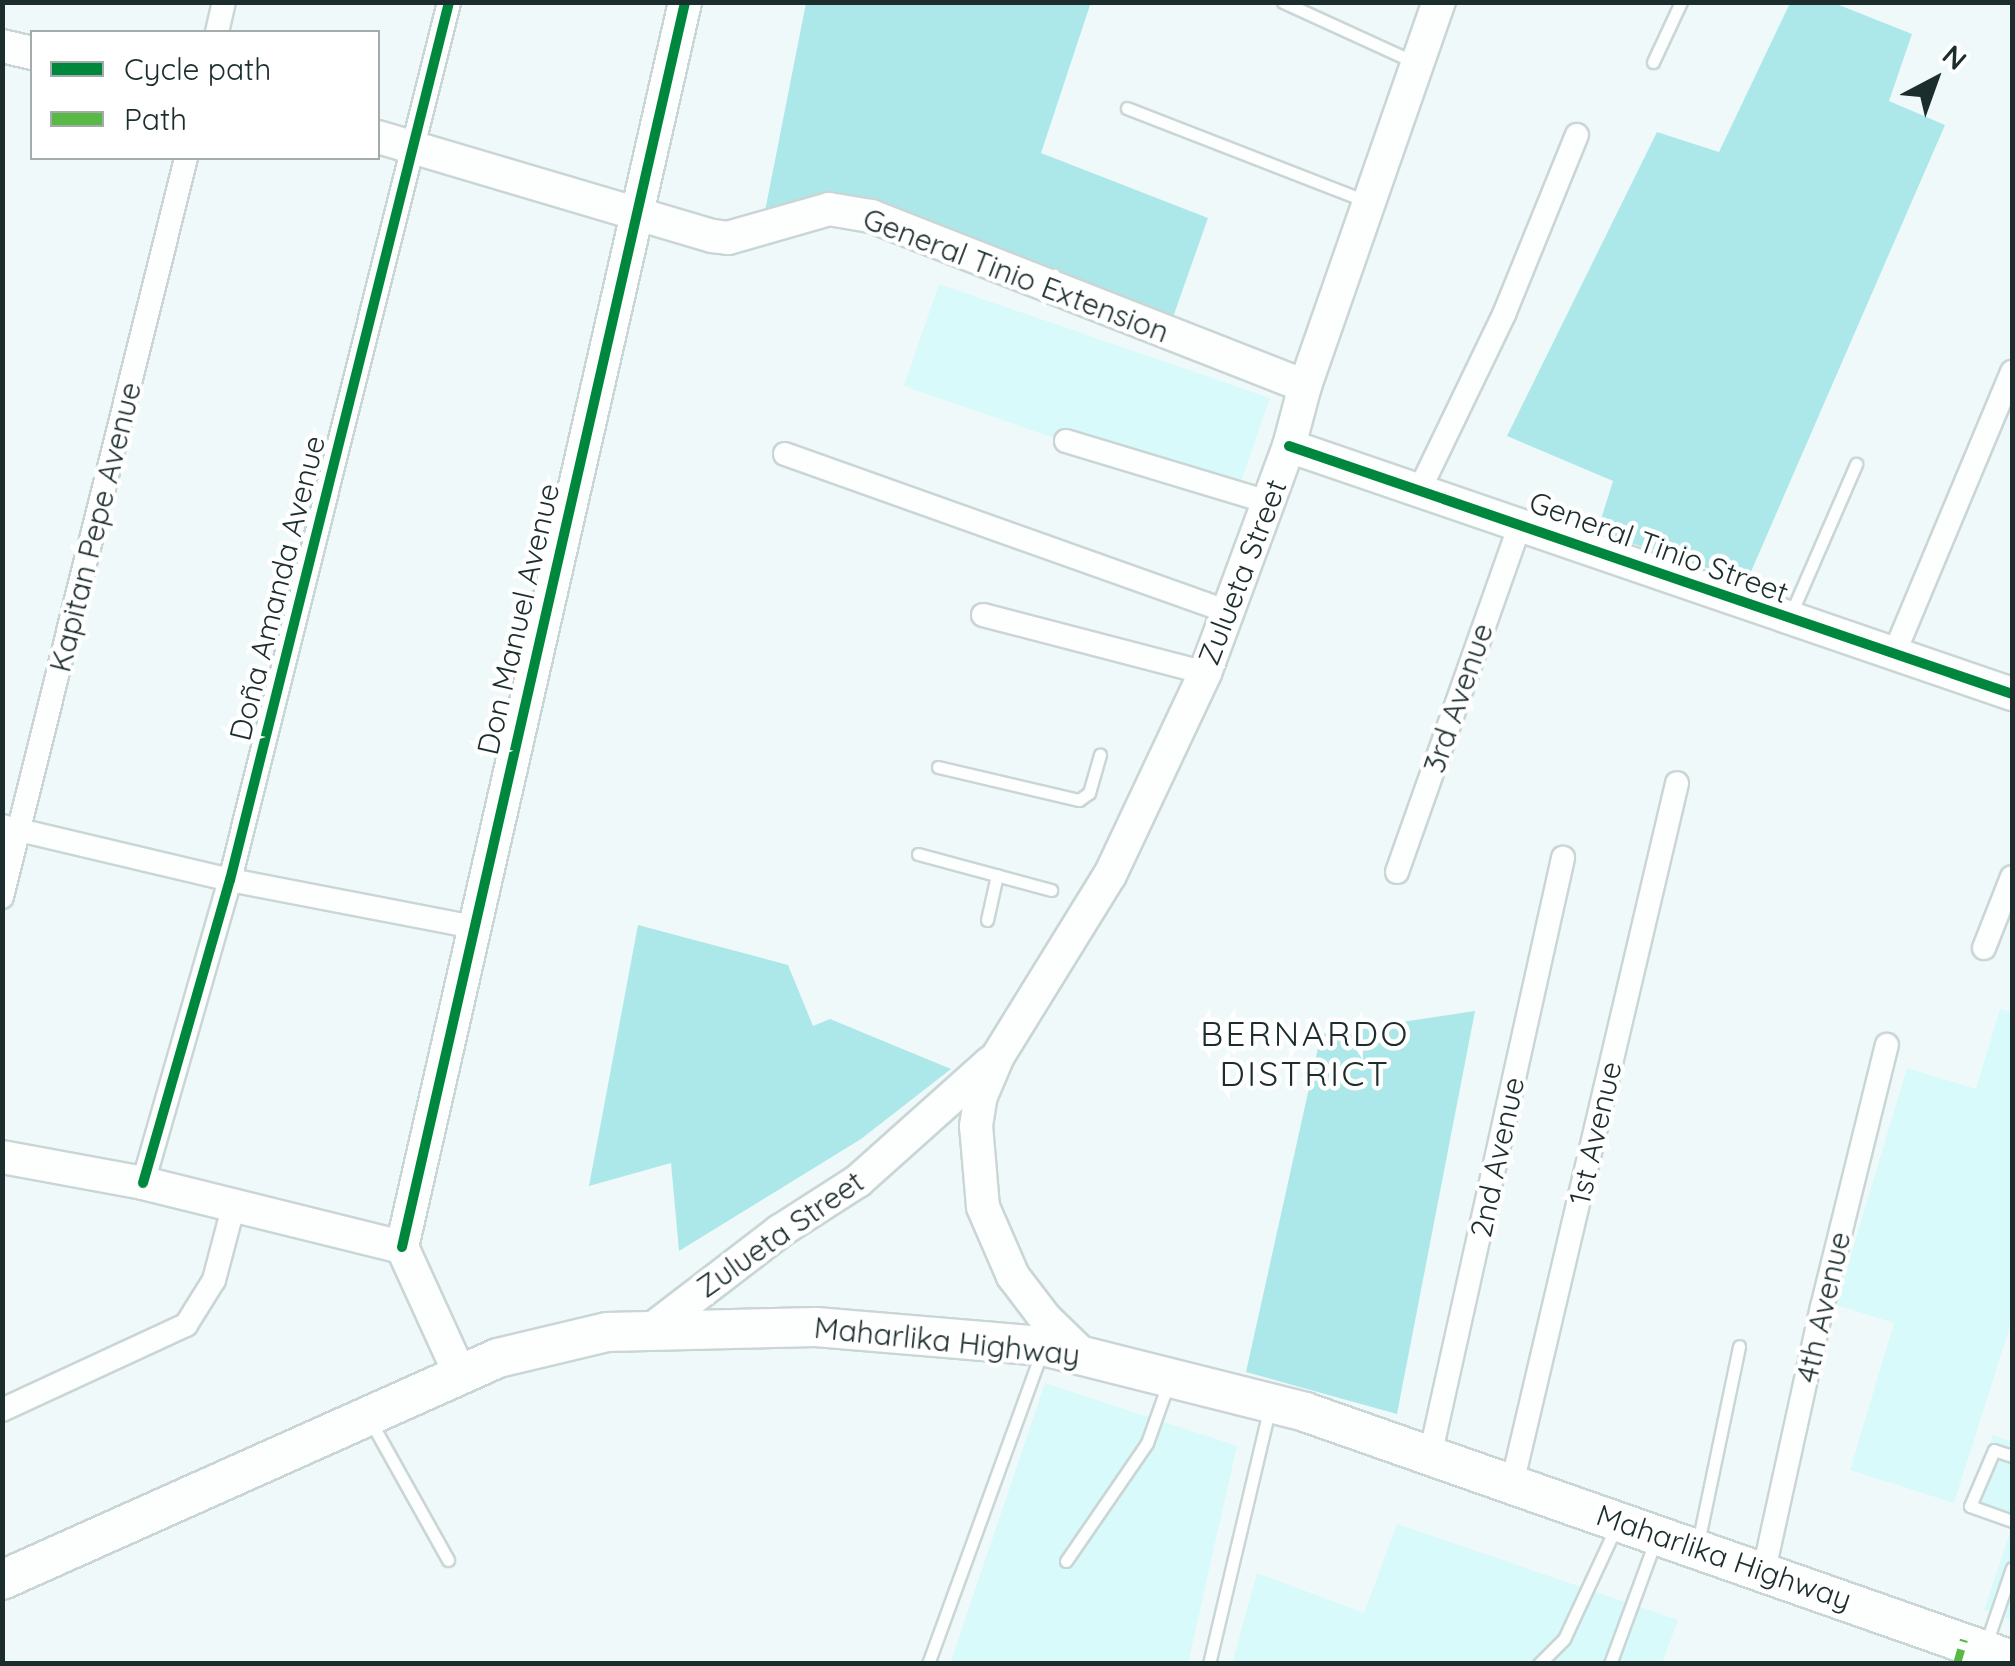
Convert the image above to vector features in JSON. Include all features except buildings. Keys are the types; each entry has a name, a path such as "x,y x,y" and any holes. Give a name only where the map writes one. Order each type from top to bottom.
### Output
{"main road":[{"name":"Maharlika Highway","path":"2,1580 367,1414 460,1374 557,1341 651,1330 816,1327 1044,1346 1171,1375 1430,1456 1999,1655"}],"street":[{"path":"217,30 224,2"},
{"name":"Doña Amanda Avenue","path":"144,1183 230,880 449,2"},
{"name":"Don Manuel Avenue","path":"402,1247 685,2"},
{"name":"Zulueta Street","path":"1081,1353 1045,1318 1013,1276 983,1207 976,1126 981,1096 998,1056 1110,875 1205,673 1289,446 1305,386 1439,2"},
{"path":"2,46 30,53"},
{"path":"1420,490 1505,312 1577,135"},
{"name":"General Tinio Extension","path":"380,138 728,238 829,209 871,216 1305,386"},
{"name":"Kapitan Pepe Avenue","path":"2,897 11,828 185,160"},
{"path":"1894,654 2012,372"},
{"path":"1066,441 1268,502"},
{"name":"General Tinio Street","path":"1289,446 2012,694"},
{"path":"785,454 1228,612"},
{"name":"3rd Avenue","path":"1397,872 1520,525"},
{"path":"983,615 1205,673"},
{"name":"1st Avenue","path":"1512,1484 1677,783"},
{"path":"11,828 230,880 473,928"},
{"name":"2nd Avenue","path":"1430,1456 1563,858"},
{"path":"1984,948 2012,877"},
{"name":"4th Avenue","path":"1764,1570 1822,1307 1887,1045"},
{"name":"Zulueta Street","path":"651,1330 706,1285 858,1181 998,1056"},
{"path":"2,1157 144,1183 402,1247 460,1374"},
{"path":"2,1410 186,1324 214,1280 233,1208"}],"lane":[{"path":"1283,2 1418,64"},
{"path":"1652,62 1681,2"},
{"path":"1127,108 1369,203"},
{"path":"1788,620 1856,464"},
{"path":"938,767 1079,800 1089,793 1100,755"},
{"path":"918,854 1051,890"},
{"path":"987,920 997,876"},
{"path":"928,1664 1044,1346"},
{"path":"1697,1549 1739,1346"},
{"path":"1066,1561 1146,1443 1171,1375"},
{"path":"1209,1664 1270,1403"},
{"path":"367,1414 448,1560"},
{"path":"2012,1456 1994,1450 1970,1506 2012,1521"},
{"path":"1539,1664 1564,1639 1619,1521"},
{"path":"1610,1664 1658,1535"},
{"path":"1999,1655 2012,1568"}],"shaded area":[{"path":"1091,2 1041,153 1208,218 1172,320 834,193 765,211 806,3"},
{"path":"1790,3 1834,3 1912,34 1889,101 1945,125 1747,581 1597,532 1613,481 1507,436 1657,132 1719,152"},
{"path":"939,284 1270,398 1235,500 904,386"},
{"path":"638,925 788,965 813,1026 830,1019 951,1069 861,1139 679,1251 671,1163 589,1186"},
{"path":"2000,1009 2012,1012 2012,1320 1954,1503 1850,1470 1894,1323 1836,1305 1907,1068 1976,1089"},
{"path":"1475,1011 1397,1414 1246,1372 1321,1034"},
{"path":"1045,1383 1237,1446 1188,1663 950,1664"},
{"path":"1993,1435 2012,1442 2012,1525 1965,1507"},
{"path":"1397,1524 1678,1620 1662,1663 1232,1664 1257,1573 1364,1613"},
{"path":"2012,1527 2012,1620 1984,1610"}],"marked path":[{"path":"1957,1664 1964,1640"}],"cycle path":[{"path":"143,1183 230,880 449,2"},
{"path":"402,1247 685,2"},
{"path":"1289,446 2012,694"}],"district":[{"name":"BERNARDO DISTRICT","path":"1305,1053"}]}
